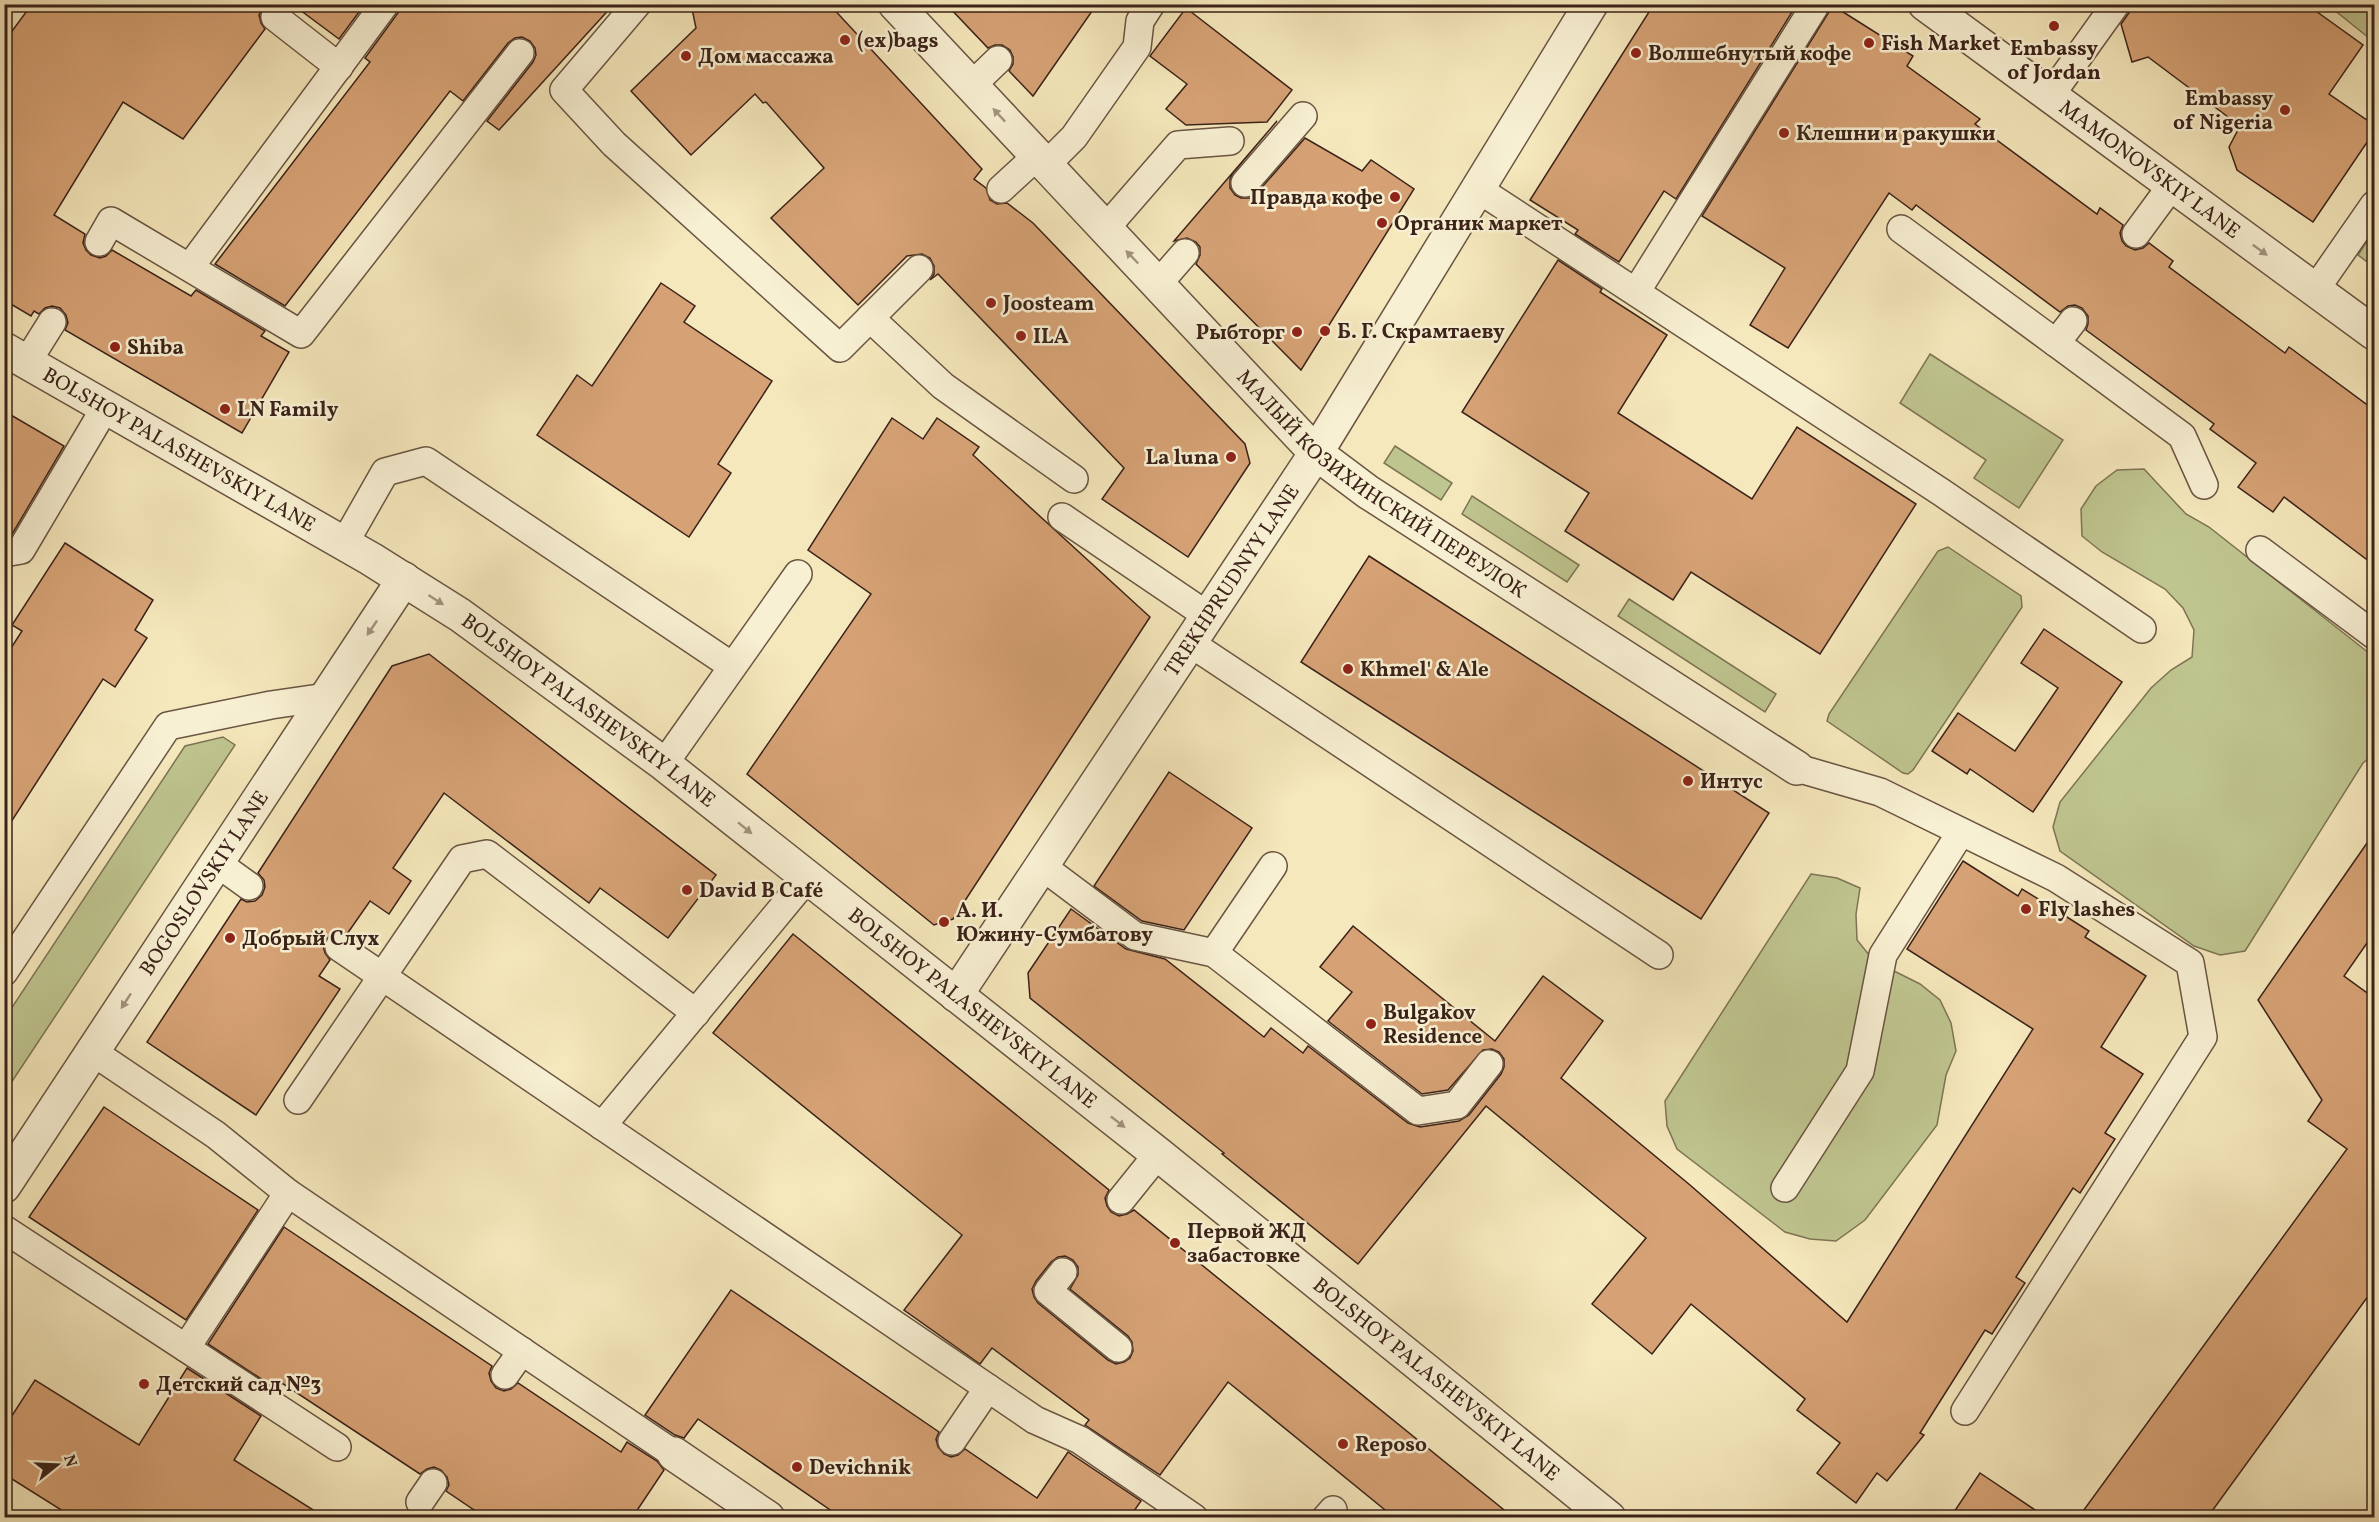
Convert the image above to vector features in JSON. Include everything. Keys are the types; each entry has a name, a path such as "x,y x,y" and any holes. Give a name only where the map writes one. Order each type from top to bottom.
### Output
{"street":[{"name":"МАЛЫЙ КОЗИХИНСКИЙ ПЕРЕУЛОК","path":"895,4 1316,453 1368,492 1797,768"},
{"name":"TREKHPRUDNYY LANE","path":"956,995 1316,453 1591,4"},
{"name":"MAMONOVSKIY LANE","path":"1925,4 2374,333"},
{"name":"BOLSHOY PALASHEVSKIY LANE","path":"16,356 344,544 460,615 664,764 1158,1154 1609,1518"},
{"name":"BOGOSLOVSKIY LANE","path":"4,1186 404,579"},
{"path":"674,1454 768,1518"}],"lane":[{"path":"190,267 385,4"},
{"path":"637,4 564,90 614,144 840,348 919,269"},
{"path":"1001,189 1074,137 1137,47 1140,21 1151,4"},
{"path":"1636,292 1816,4"},
{"path":"2050,96 2116,4"},
{"path":"275,17 339,67"},
{"path":"99,242 111,221 301,334 520,53"},
{"path":"971,86 998,60"},
{"path":"1245,183 1303,116"},
{"path":"1105,229 1178,145 1230,141"},
{"path":"2136,234 2172,185"},
{"path":"1478,189 1941,492 2142,629"},
{"path":"2315,290 2374,205"},
{"path":"1901,229 2182,436 2204,485"},
{"path":"1158,284 1185,253"},
{"path":"870,318 943,386 1074,479"},
{"path":"2056,343 2073,321"},
{"path":"16,356 51,322"},
{"path":"4,553 21,550 105,408"},
{"path":"344,544 385,472 426,461 732,666"},
{"path":"1062,517 1199,630 1659,955"},
{"path":"2260,550 2374,635"},
{"path":"664,764 798,574"},
{"path":"4,972 168,726 271,705 326,698"},
{"path":"1797,768 1880,792 2056,878 2190,963 2203,1037 1965,1411"},
{"path":"1785,1188 1860,1071 1883,955 1961,832"},
{"path":"298,1100 462,859 486,854 696,1013"},
{"path":"217,863 249,886"},
{"path":"1214,953 1273,866"},
{"path":"1043,867 1135,936 1214,953 1418,1111 1457,1105 1489,1064"},
{"path":"602,1126 807,878"},
{"path":"339,947 1035,1420 1080,1440 1194,1518"},
{"path":"93,1052 216,1135 288,1193 674,1454"},
{"path":"1121,1200 1158,1154"},
{"path":"186,1348 288,1193"},
{"path":"4,1229 337,1447"},
{"path":"1063,1272 1048,1291 1119,1348"},
{"path":"505,1375 522,1351"},
{"path":"952,1441 988,1388"}],"green space":[{"path":"2328,5 2374,5 2374,42"},
{"path":"2374,230 2374,267 2358,255"},
{"path":"1930,354 2063,440 2019,508 1974,478 1986,460 1900,403"},
{"path":"1395,446 1452,483 1441,500 1384,463"},
{"path":"2144,469 2186,514 2209,527 2374,657 2374,754 2363,763 2245,951 2220,955 2194,946 2060,851 2053,827 2060,802 2151,688 2171,670 2192,657 2194,630 2183,608 2165,589 2102,552 2082,536 2081,509 2096,486 2117,470"},
{"path":"1472,496 1579,565 1567,582 1462,514"},
{"path":"1948,547 2021,596 2022,607 1913,770 1908,774 1903,773 1827,721 1829,714 1938,551"},
{"path":"1629,599 1776,694 1765,712 1618,616"},
{"path":"223,737 235,745 5,1092 5,1018 185,746"},
{"path":"1811,874 1837,878 1860,888 1856,914 1857,940 1874,961 1920,984 1940,1000 1951,1023 1956,1051 1946,1075 1937,1125 1865,1220 1836,1241 1810,1239 1785,1232 1677,1149 1667,1126 1665,1101"}],"building":[{"path":"32,4 266,4 259,15 265,29 183,139 123,102 54,215 85,234 83,243 91,255 100,258 112,250 191,296 196,290 265,331 261,336 289,352 242,433 65,330 68,323 66,315 60,308 52,306 45,308 39,314 34,311 31,316 4,300 4,42"},
{"path":"292,4 365,4 339,39"},
{"path":"401,4 614,4 499,130 487,121 533,62 536,55 535,48 530,41 522,37 515,38 508,43 463,101 450,91 285,306 215,264 370,62 365,58 398,13"},
{"path":"691,4 829,4 982,169 974,179 986,188 990,200 997,204 1007,203 1033,223 1245,444 1250,463 1188,557 1102,499 1124,468 938,274 930,280 934,274 934,266 930,258 922,254 907,256 858,305 771,218 824,168 766,102 763,103 755,94 691,155 631,91 696,28"},
{"path":"946,4 1097,4 1033,96 1009,71 1013,64 1010,50 1002,45 988,48"},
{"path":"1654,4 1797,4 1676,199 1664,191 1619,262 1575,234 1578,230 1530,200"},
{"name":"Embassy of Nigeria","path":"2132,4 2306,4 2363,45 2329,94 2374,125 2374,132 2313,222 2237,170 2229,147 2240,126 2148,57 2132,62 2121,24"},
{"path":"1832,5 1913,56 1907,66 1980,119 1975,124 2097,214 2100,208 2123,225 2120,233 2126,246 2135,250 2149,243 2173,261 2169,267 2285,353 2289,347 2374,410 2374,565 2284,497 2273,512 2238,487 2256,463 2210,429 2214,424 2086,330 2088,316 2082,308 2075,305 2068,306 2060,312 1916,205 1912,210 1889,193 1788,348 1750,325 1785,268 1702,216"},
{"path":"1186,8 1292,90 1267,122 1186,125 1166,109 1187,84 1150,56"},
{"path":"1277,121 1233,173 1230,188 1235,195 1250,198 1256,194 1305,138 1362,171 1371,160 1414,189 1301,370 1196,264 1200,255 1200,247 1196,242 1187,238 1174,241"},
{"path":"1558,260 1602,289 1600,292 1667,335 1618,413 1752,499 1797,427 1916,504 1820,654 1691,572 1673,600 1565,531 1589,493 1462,412"},
{"path":"661,283 695,306 684,322 772,381 718,464 731,473 689,537 537,435 577,375 592,386"},
{"path":"4,411 64,446 11,536 4,537"},
{"path":"892,418 923,439 937,418 979,447 973,455 1150,617 953,919 934,925 747,774 871,594 808,550"},
{"path":"65,543 153,600 135,630 147,638 115,687 103,679 4,833 4,659 22,631 12,625"},
{"path":"1369,556 1769,813 1701,919 1301,662"},
{"path":"2044,629 2122,682 2033,812 1970,769 1967,774 1932,751 1958,713 2015,751 2058,688 2021,663"},
{"path":"429,654 716,875 668,938 600,888 589,903 444,793 393,868 411,881 389,914 370,901 347,934 340,931 326,939 323,946 330,960 319,976 340,989 256,1115 147,1042 241,899 247,902 255,901 262,895 265,887 264,880 258,873 392,666"},
{"path":"1169,772 1252,828 1184,930 1142,921 1094,886"},
{"path":"2374,833 2374,933 2344,976 2374,998 2374,1288 2207,1518 2078,1518 2347,1149 2308,1121 2322,1100 2258,1000"},
{"path":"1963,861 2018,896 2022,889 2059,912 2089,931 2085,937 2146,976 2101,1047 2143,1074 2105,1133 2115,1139 2080,1193 2073,1188 2016,1277 2025,1283 1992,1334 1985,1330 1920,1433 1924,1435 1887,1481 1877,1473 1856,1503 1817,1473 1840,1443 1797,1410 1805,1399 1691,1304 1652,1354 1592,1304 1646,1238 1486,1106 1358,1264 1222,1154 1224,1153 1030,998 1028,973 1071,909 1126,949 1165,959 1264,1037 1271,1028 1303,1053 1308,1046 1408,1123 1420,1127 1459,1121 1469,1115 1501,1074 1504,1059 1499,1052 1492,1049 1483,1050 1448,1090 1422,1094 1328,1021 1352,992 1320,967 1353,926 1495,1041 1543,976 1603,1021 1561,1078 1690,1185 1847,1322 2033,1029 1907,949"},
{"path":"793,934 1109,1190 1105,1198 1111,1212 1119,1216 1134,1210 1514,1518 1395,1518 1228,1382 1160,1475 1085,1425 1089,1420 992,1348 980,1364 904,1310 962,1235 713,1033","holes":["1065,1256 1073,1260 1078,1267 1078,1275 1070,1289 1128,1336 1132,1342 1133,1351 1130,1358 1124,1362 1116,1364 1108,1360 1038,1303 1034,1297 1032,1289 1051,1262 1058,1257"]},
{"path":"104,1107 258,1210 186,1320 29,1217"},
{"path":"284,1227 492,1366 489,1373 496,1388 504,1391 518,1383 621,1452 627,1442 657,1461 664,1470 632,1518 486,1518 446,1491 449,1485 447,1477 441,1470 434,1467 420,1474 282,1383 278,1390 208,1344"},
{"path":"731,1290 939,1432 936,1439 938,1447 944,1454 951,1457 965,1449 1037,1498 1068,1452 1141,1501 1129,1518 842,1518 698,1419 684,1438 675,1435 645,1415"},
{"path":"187,1368 261,1416 234,1460 326,1518 74,1518 4,1474 4,1428 35,1380 139,1445"},
{"path":"1980,1473 2047,1518 1950,1518"}],"place":[{"name":"Embassy of Jordan","path":"2054,26"},
{"name":"(ex)bags","path":"845,40"},
{"name":"Fish Market","path":"1869,43"},
{"name":"Волшебнутый кофе","path":"1636,53"},
{"name":"Дом массажа","path":"686,56"},
{"name":"Embassy of Nigeria","path":"2285,110"},
{"name":"Клешни и ракушки","path":"1784,133"},
{"name":"Правда кофе","path":"1395,197"},
{"name":"Органик маркет","path":"1382,223"},
{"name":"Joosteam","path":"991,303"},
{"name":"Б. Г. Скрамтаеву","path":"1325,331"},
{"name":"Рыбторг","path":"1297,332"},
{"name":"ILA","path":"1021,336"},
{"name":"Shiba","path":"115,347"},
{"name":"LN Family","path":"225,409"},
{"name":"La luna","path":"1231,457"},
{"name":"Khmel' & Ale","path":"1348,669"},
{"name":"Интус","path":"1688,781"},
{"name":"David B Café","path":"687,890"},
{"name":"Fly lashes","path":"2026,909"},
{"name":"А. И. Южину-Сумбатову","path":"944,922"},
{"name":"Добрый Слух","path":"230,938"},
{"name":"Bulgakov Residence","path":"1371,1024"},
{"name":"Первой ЖД забастовке","path":"1175,1243"},
{"name":"Детский сад №3","path":"144,1384"},
{"name":"Reposo","path":"1343,1444"},
{"name":"Devichnik","path":"797,1467"}]}
